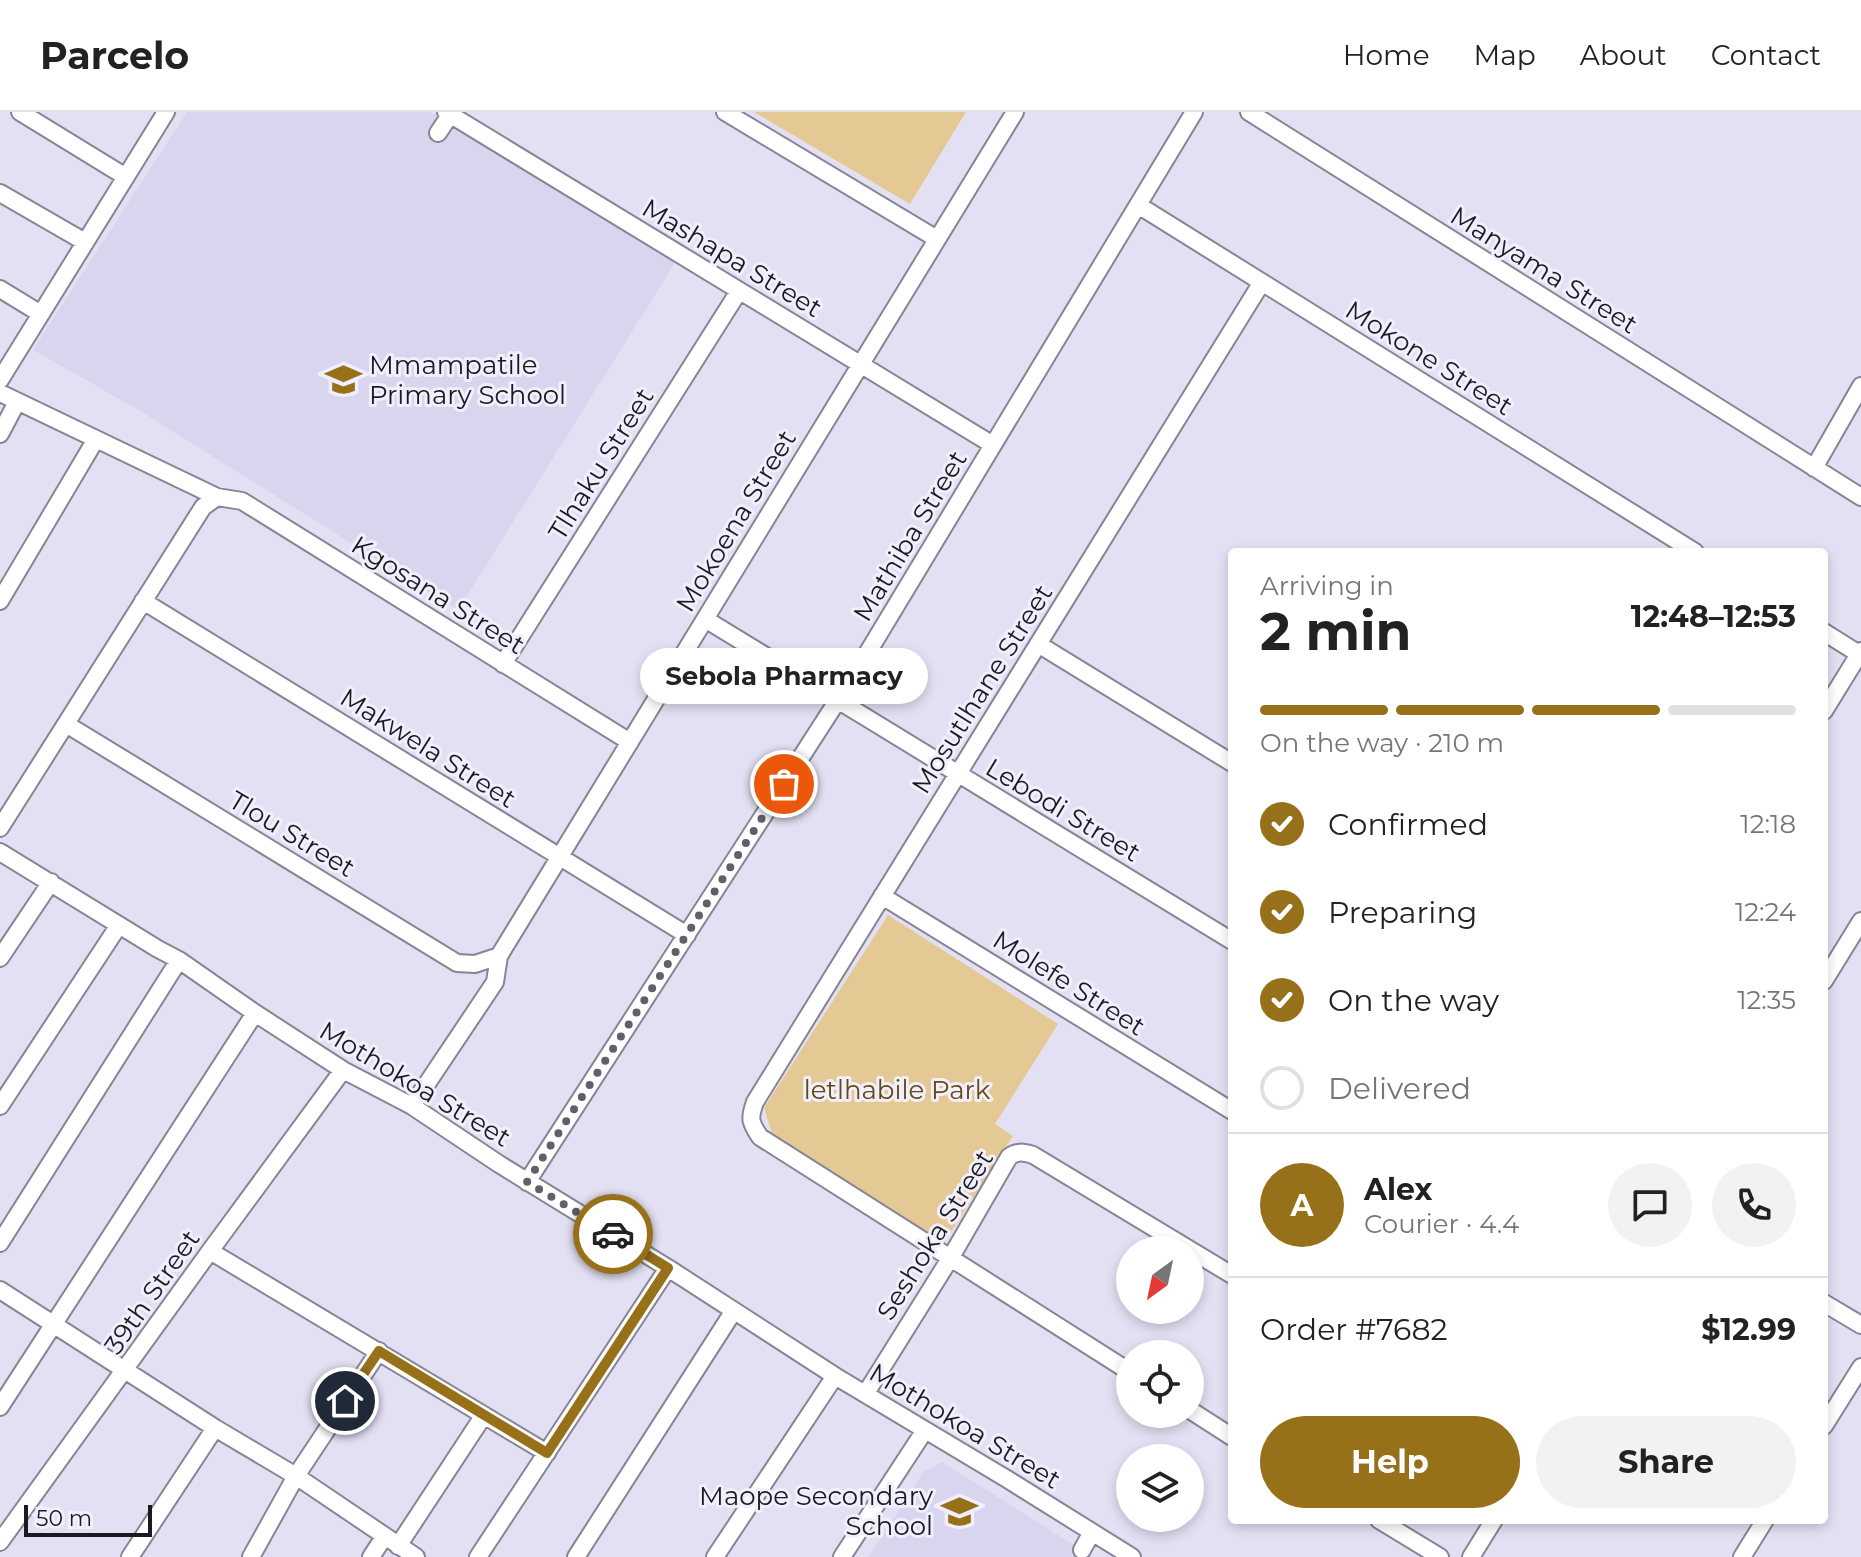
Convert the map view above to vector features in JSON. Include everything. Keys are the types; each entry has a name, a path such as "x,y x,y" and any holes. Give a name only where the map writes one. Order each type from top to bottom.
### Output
{"street":[{"path":"20,112 126,177"},
{"path":"0,380 166,112"},
{"path":"725,112 937,239"},
{"name":"Mokoena Street","path":"412,1106 495,982 499,956 1015,112"},
{"name":"Mathiba Street","path":"527,1182 838,701 1194,112"},
{"name":"Manyama Street","path":"1249,112 1861,497"},
{"path":"438,133 454,115"},
{"name":"Mashapa Street","path":"454,115 993,445"},
{"path":"0,193 85,242"},
{"name":"Mokone Street","path":"1138,205 1689,548"},
{"name":"Mosutlhane Street","path":"951,1257 760,1137 751,1124 750,1114 1262,282"},
{"path":"0,289 41,314"},
{"name":"Tlhaku Street","path":"503,664 739,291"},
{"path":"1814,468 1861,386"},
{"name":"Kgosana Street","path":"0,393 217,497 242,501 630,742"},
{"path":"0,434 17,402"},
{"path":"0,601 96,439"},
{"path":"0,828 203,507 217,497"},
{"name":"Makwela Street","path":"143,601 687,935"},
{"name":"Lebodi Street","path":"705,619 1228,939"},
{"path":"1828,634 1860,653 1828,705"},
{"path":"1038,644 1228,761"},
{"name":"Tlou Street","path":"66,724 457,963 475,964 499,956"},
{"name":"Mothokoa Street","path":"0,852 179,960 343,1070 412,1106 835,1376 1132,1557"},
{"path":"0,958 51,882"},
{"name":"Molefe Street","path":"882,896 1228,1109"},
{"path":"1828,975 1861,921"},
{"path":"0,1106 119,925"},
{"path":"0,1243 179,960"},
{"path":"0,1407 255,1013"},
{"name":"39th Street","path":"0,1542 343,1070"},
{"name":"Seshoka Street","path":"866,1393 1014,1153 1033,1155 1228,1273"},
{"path":"210,1251 547,1453"},
{"path":"951,1257 1116,1363"},
{"path":"478,1557 668,1268"},
{"path":"0,1290 215,1428 296,1476 416,1557"},
{"path":"1828,1305 1861,1325"},
{"path":"576,1557 733,1312"},
{"path":"251,1557 296,1476 379,1351"},
{"path":"1828,1420 1861,1367"},
{"path":"715,1557 835,1376"},
{"path":"371,1557 391,1541 484,1415"},
{"path":"1204,1419 1228,1434"},
{"path":"130,1557 215,1428"},
{"path":"842,1557 925,1430"},
{"path":"1386,1524 1440,1557"},
{"path":"1471,1557 1492,1524"},
{"path":"1742,1557 1763,1524"},
{"path":"1082,1550 1092,1532"}],"shaded area":[{"name":"Mmampatile Primary School","path":"187,112 431,112 676,261 458,610 137,409 33,350"},
{"name":"Maope Secondary School","path":"942,1462 1093,1557 868,1557 924,1472"}],"green space":[{"path":"754,112 966,112 910,204"},
{"name":"letlhabile Park","path":"888,915 1058,1024 995,1124 1013,1136 944,1243 772,1133 764,1108"}],"way so far":[{"path":"613,1234 527,1182 784,784"}],"place":[{"name":"Mmampatile Primary School","path":"343,380"},
{"name":"Sebola Pharmacy","path":"784,784"},
{"name":"Maope Secondary School","path":"959,1511"}],"route":[{"path":"345,1401 379,1351 547,1453 668,1268 613,1234"}]}
